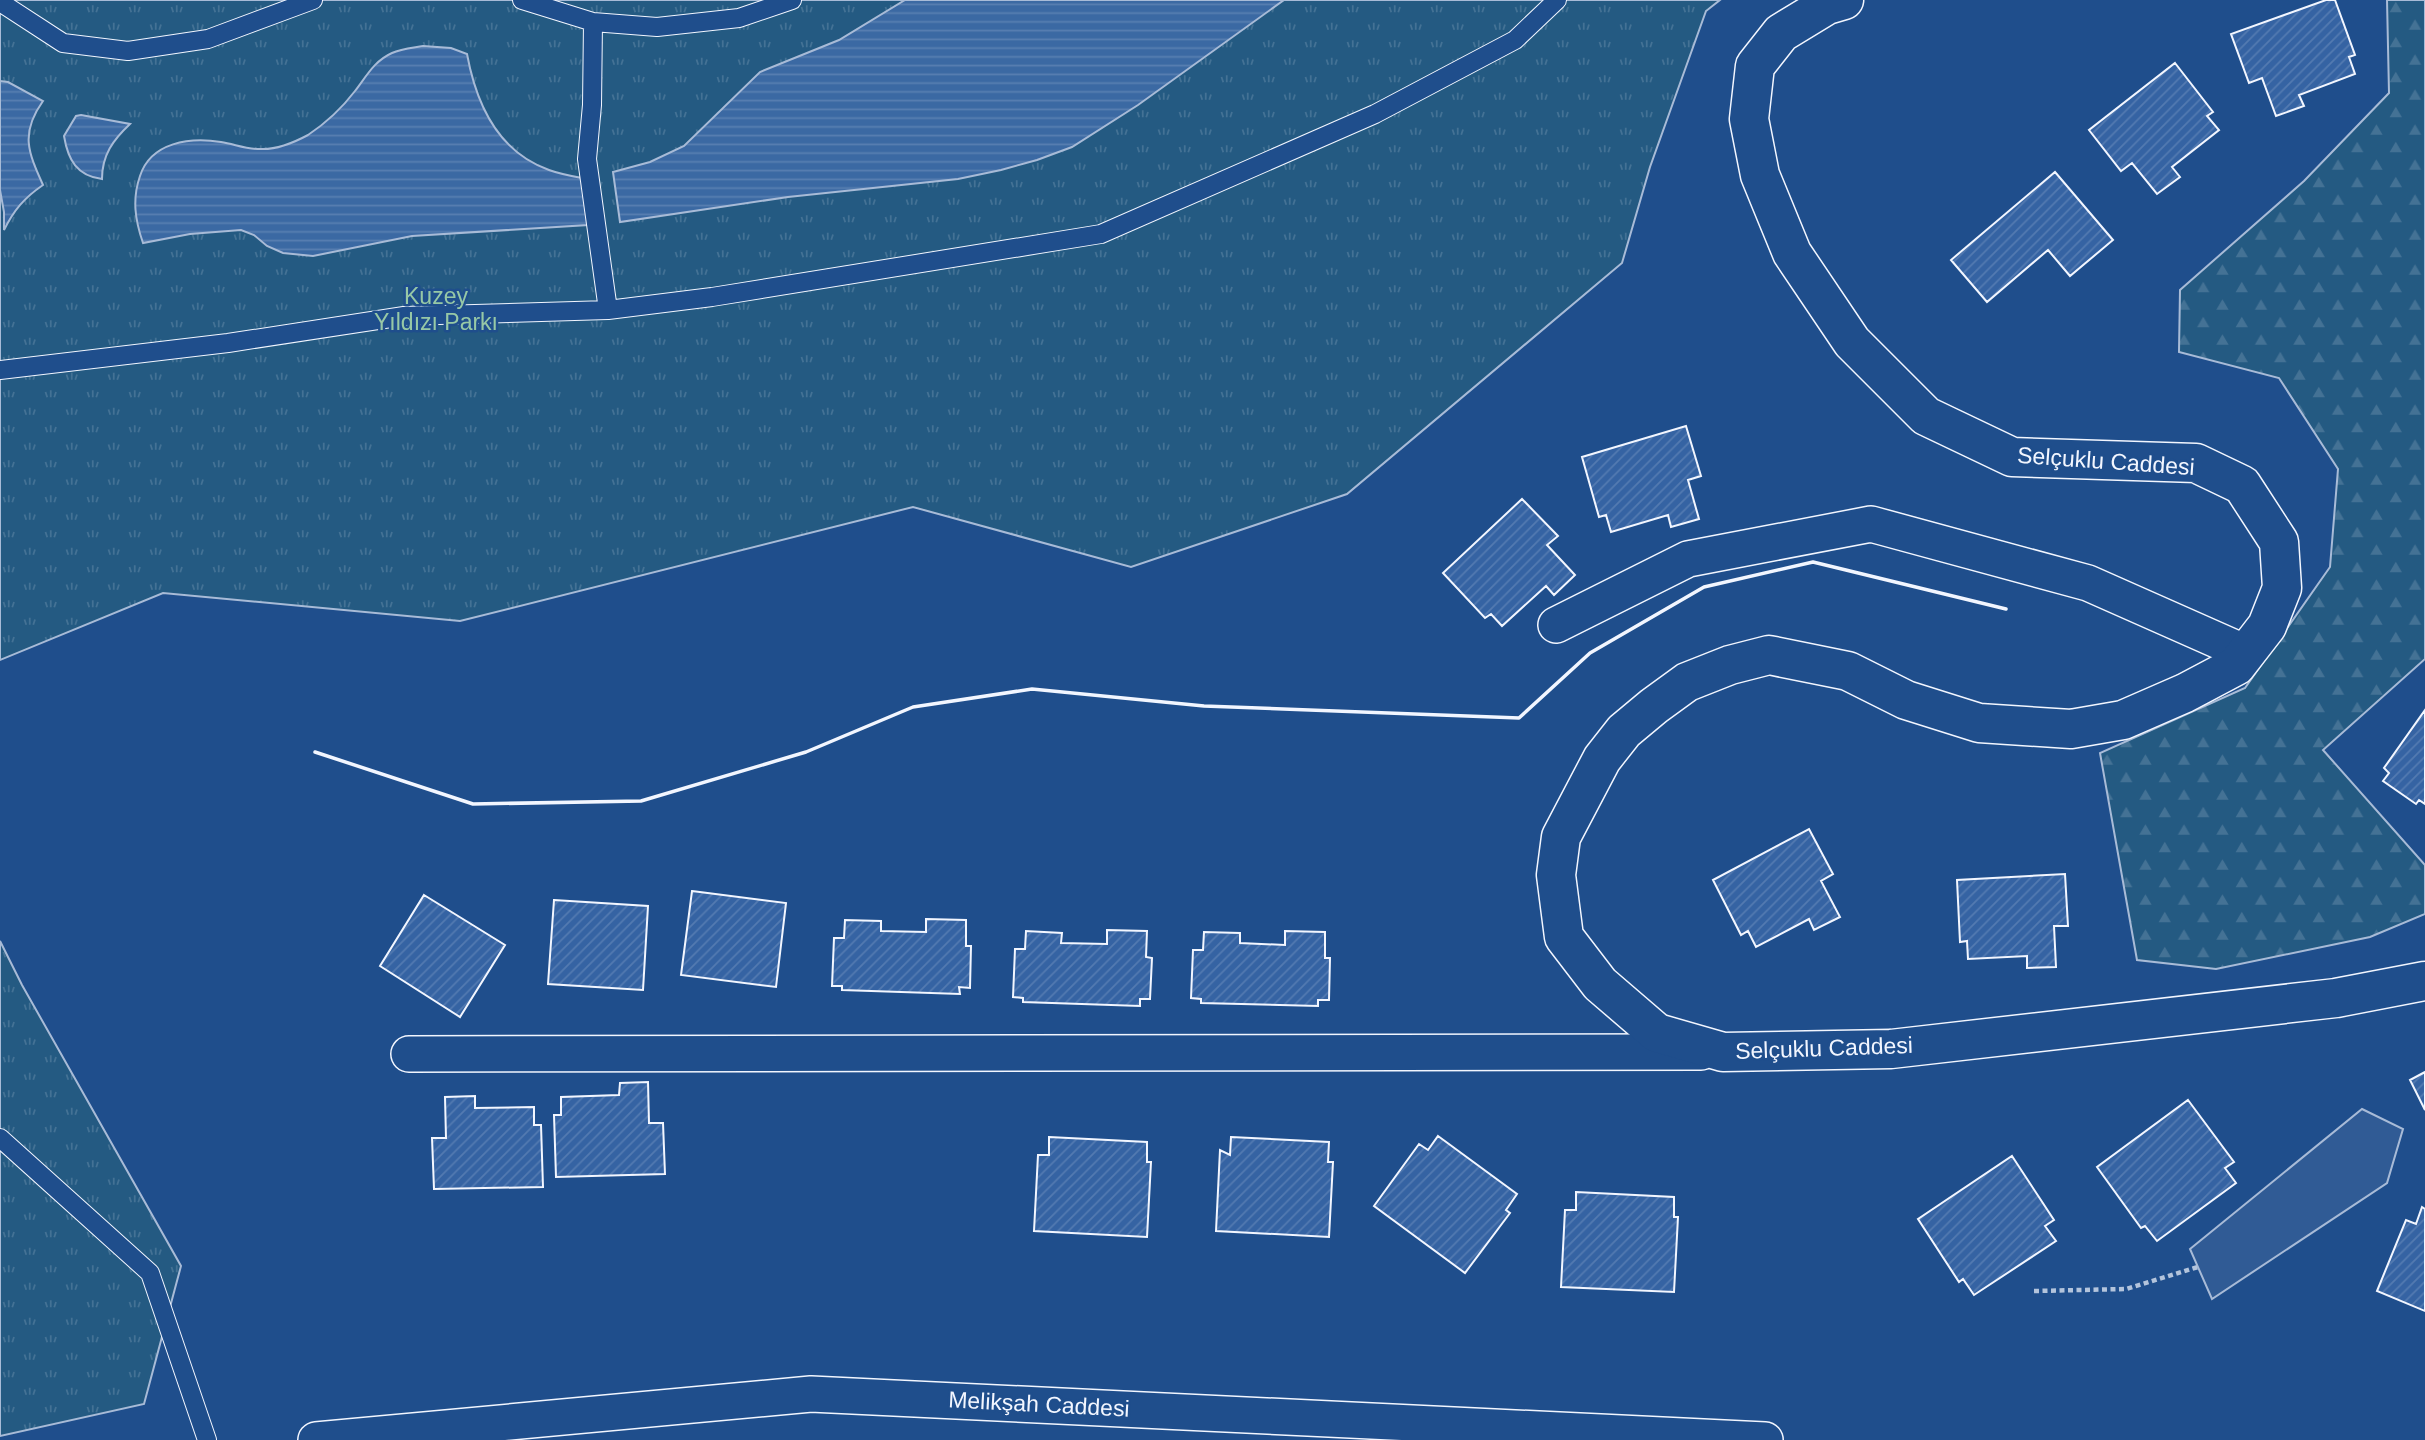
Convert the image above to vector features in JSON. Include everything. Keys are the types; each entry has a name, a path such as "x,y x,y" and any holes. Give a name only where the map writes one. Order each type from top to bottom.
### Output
{"street":[{"name":"Selçuklu Caddesi","path":"1844,0 1827,5 1782,33 1755,66 1749,118 1760,174 1792,253 1852,342 1926,416 2012,457 2196,463 2242,485 2279,542 2282,588 2267,626 2236,666 2185,693 2123,720 2071,729 1979,723 1906,700 1848,671 1769,655 1730,665 1688,682 1624,731 1602,759 1561,837 1556,875 1564,937 1600,984 1657,1033 1723,1052 1891,1049 2323,999 2425,981"},
{"path":"1556,625 1688,559 1871,523 2088,583 2246,653"},
{"path":"409,1054 1723,1052"},
{"name":"Melikşah Caddesi","path":"316,1440 811,1394 1237,1427 1765,1440"}],"lane":[{"path":"0,2 63,43 128,51 208,39 313,0"},
{"path":"522,0 593,22 657,27 739,18 792,0"},
{"path":"0,370 228,343 404,316 608,310 712,297 1101,234 1376,114 1515,40 1557,0"},
{"path":"593,22 592,105 587,159 608,310"},
{"path":"0,1138 150,1273 207,1440"}],"path":[{"path":"2034,1291 2126,1289 2198,1266"}],"green space":[{"name":"Kuzey Yıldızı Parkı","path":"0,0 1720,0 1706,11 1650,167 1622,263 1347,494 1131,567 913,507 460,621 163,593 0,660"},
{"path":"2387,0 2425,0 2425,659 2323,750 2425,865 2425,914 2370,937 2216,969 2137,960 2100,753 2245,688 2330,567 2338,469 2279,378 2179,352 2180,290 2304,181 2389,93"},
{"path":"0,941 22,985 181,1266 144,1404 0,1436"}],"shaded area":[{"path":"905,0 1284,0 1138,105 1072,147 1037,160 958,179 788,197 620,222 613,172 650,162 684,146 760,72 839,40"},
{"path":"423,46 451,48 467,54 483,107 503,138 531,162 582,178 588,225 412,236 313,256 283,253 241,230 190,234 143,243 135,210 136,193 145,165 162,149 173,144 197,140 257,149 292,143 308,135 333,115 380,60 395,52"},
{"path":"0,81 8,82 43,101 31,123 29,143 33,162 43,185 20,205 4,230 0,190"},
{"path":"76,116 130,124 110,149 104,163 102,179 80,170 68,152 64,136"},
{"path":"2362,1109 2403,1129 2387,1183 2212,1299 2190,1249"}],"building":[{"path":"2326,0 2335,0 2355,55 2349,57 2355,74 2299,95 2304,106 2276,116 2262,78 2249,83 2231,34"},
{"path":"2175,63 2213,112 2207,116 2219,130 2172,167 2180,177 2157,194 2132,163 2121,171 2089,130"},
{"path":"2055,172 2113,240 2070,276 2048,250 1987,302 1951,260"},
{"path":"1686,426 1701,476 1688,480 1699,519 1671,527 1668,515 1611,532 1606,515 1599,517 1582,457"},
{"path":"1522,499 1558,536 1547,545 1575,575 1554,595 1546,586 1502,626 1491,614 1485,618 1443,573"},
{"path":"2425,710 2425,804 2419,800 2416,804 2383,781 2389,773 2384,768"},
{"path":"1809,829 1833,874 1821,881 1840,917 1814,930 1809,919 1756,947 1748,931 1741,935 1713,880"},
{"path":"2065,874 2068,926 2054,926 2056,967 2027,968 2027,956 1968,959 1967,941 1960,942 1957,880"},
{"path":"692,891 786,903 776,987 681,975"},
{"path":"424,895 505,945 460,1017 380,966"},
{"path":"554,900 648,906 643,990 548,984"},
{"path":"926,919 966,920 966,946 971,946 970,988 959,987 960,994 842,990 842,986 832,986 834,938 844,938 845,920 881,921 881,931 926,932"},
{"path":"1107,930 1147,931 1146,957 1152,958 1150,999 1140,999 1140,1006 1023,1002 1023,998 1013,997 1015,949 1025,949 1026,931 1062,933 1061,943 1107,944"},
{"path":"1285,931 1325,932 1325,958 1330,958 1329,1000 1318,1000 1318,1006 1201,1003 1201,999 1191,998 1193,950 1203,950 1204,932 1240,933 1240,943 1285,945"},
{"path":"2425,1072 2425,1110 2410,1080"},
{"path":"648,1082 649,1123 663,1123 665,1174 556,1177 554,1115 561,1115 561,1097 619,1095 620,1083"},
{"path":"475,1096 475,1108 534,1107 534,1125 541,1125 543,1187 434,1189 432,1138 446,1138 445,1097"},
{"path":"2188,1100 2234,1162 2225,1168 2236,1183 2157,1241 2145,1226 2141,1228 2097,1167"},
{"path":"1438,1136 1517,1194 1506,1210 1510,1213 1465,1273 1374,1206 1419,1144 1428,1150"},
{"path":"1049,1137 1147,1142 1147,1162 1151,1162 1147,1237 1034,1231 1038,1155 1049,1155"},
{"path":"1231,1137 1329,1142 1328,1162 1333,1162 1329,1237 1216,1231 1220,1150 1230,1155"},
{"path":"2012,1156 2054,1220 2045,1226 2056,1241 1974,1295 1963,1279 1959,1282 1918,1219"},
{"path":"1576,1192 1674,1197 1674,1217 1678,1217 1674,1292 1561,1287 1565,1210 1576,1210"},
{"path":"2422,1207 2425,1209 2425,1311 2377,1291 2406,1220 2416,1224"}],"wall":[{"path":"315,752 473,804 641,801 806,752 913,707 1032,689 1204,706 1519,718 1590,653 1704,587 1813,562 2006,609"}]}
